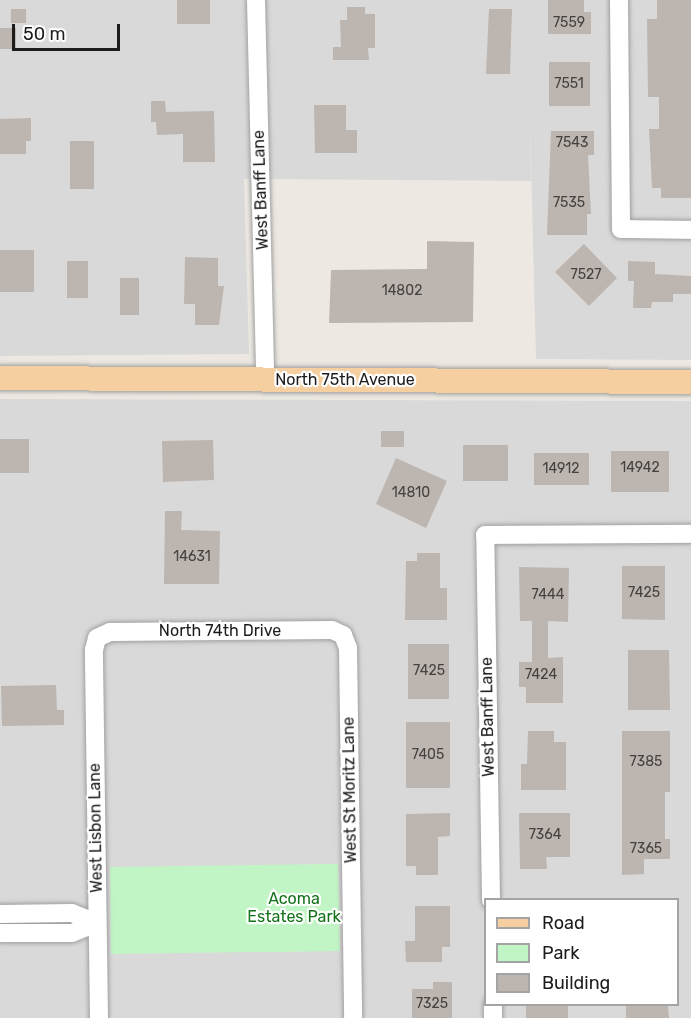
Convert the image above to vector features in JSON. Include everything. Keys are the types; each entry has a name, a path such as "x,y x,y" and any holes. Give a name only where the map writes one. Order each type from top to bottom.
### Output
{"main road":[{"name":"North 75th Avenue","path":"0,378 691,382"}],"street":[{"name":"West Banff Lane","path":"256,0 266,380"},
{"path":"619,0 621,229 691,230"},
{"name":"West Banff Lane","path":"491,898 485,535 691,534"},
{"name":"North 74th Drive","path":"97,638 110,632 332,630 343,635"},
{"name":"West St Moritz Lane","path":"343,635 348,648 353,1018"},
{"name":"West Lisbon Lane","path":"97,638 94,650 99,1018"},
{"path":"72,913 97,923 72,933 6,933 6,914 72,913"}],"shaded area":[{"path":"0,0 691,0 691,360 536,359 529,86 531,181 244,179 249,354 0,356"},
{"path":"0,399 691,401 691,1018 0,1018"}],"green space":[{"name":"Acoma Estates Park","path":"338,864 340,951 111,954 110,867"}],"building":[{"path":"177,0 210,0 210,24 177,24"},
{"path":"548,0 584,0 584,12 591,12 591,34 548,34"},
{"path":"657,0 691,0 691,198 661,198 661,188 652,188 649,129 659,129 659,97 648,97 647,19 657,19"},
{"path":"347,7 365,7 365,14 375,14 375,48 368,48 369,60 333,60 333,47 341,47 340,20 347,20"},
{"path":"11,9 26,9 26,23 11,23"},
{"path":"489,9 512,9 510,74 486,74"},
{"path":"0,28 16,28 16,49 0,49"},
{"path":"549,62 590,62 590,106 549,106"},
{"path":"151,101 165,101 166,112 214,111 215,162 183,162 183,134 157,135 156,122 151,122"},
{"path":"314,105 346,105 346,130 357,130 357,153 315,153"},
{"path":"31,118 31,141 26,141 26,154 0,154 0,119"},
{"path":"551,131 594,131 594,155 588,155 591,214 587,214 587,235 547,235"},
{"path":"70,141 94,141 94,189 70,189"},
{"path":"427,241 474,242 473,322 329,323 331,270 427,269"},
{"path":"584,244 617,278 589,306 555,272"},
{"path":"0,250 34,250 34,292 0,292"},
{"path":"185,257 218,258 218,286 224,286 219,325 195,325 195,304 184,304"},
{"path":"67,261 88,261 88,298 67,298"},
{"path":"628,261 655,262 655,274 691,276 691,294 673,294 673,302 652,302 651,308 633,308 634,281 628,281"},
{"path":"120,278 139,278 139,315 120,315"},
{"path":"381,431 404,431 404,447 381,447"},
{"path":"0,439 29,439 29,473 0,473"},
{"path":"213,440 214,480 163,482 162,441"},
{"path":"463,445 508,445 508,481 463,481"},
{"path":"611,451 669,451 669,492 611,492"},
{"path":"534,453 589,453 589,485 534,485"},
{"path":"396,458 447,481 426,528 376,504"},
{"path":"165,511 182,511 181,530 220,531 219,584 164,584"},
{"path":"417,553 440,553 440,588 447,588 447,620 405,620 406,561 417,561"},
{"path":"622,566 665,566 665,620 622,619"},
{"path":"519,567 569,568 568,622 548,621 548,658 563,657 563,703 526,703 526,687 519,687 519,662 532,662 532,621 520,621"},
{"path":"408,644 449,644 449,699 408,699"},
{"path":"628,650 669,650 670,710 628,710"},
{"path":"56,685 57,710 64,710 64,725 2,726 1,686"},
{"path":"406,722 450,722 450,788 406,788"},
{"path":"528,731 554,731 554,742 566,742 566,790 521,790 521,764 527,764"},
{"path":"622,731 670,731 670,792 665,792 665,839 670,839 670,859 644,859 644,874 622,875"},
{"path":"450,813 450,836 438,837 438,875 416,875 416,866 406,866 406,814"},
{"path":"519,813 570,813 570,857 546,857 547,869 520,869"},
{"path":"415,906 450,906 450,947 442,947 442,962 406,962 405,941 415,941"},
{"path":"433,982 452,982 452,1018 412,1018 412,989 433,989"},
{"path":"526,1006 568,1006 568,1018 526,1018"},
{"path":"626,1006 668,1006 669,1018 626,1018"}]}
